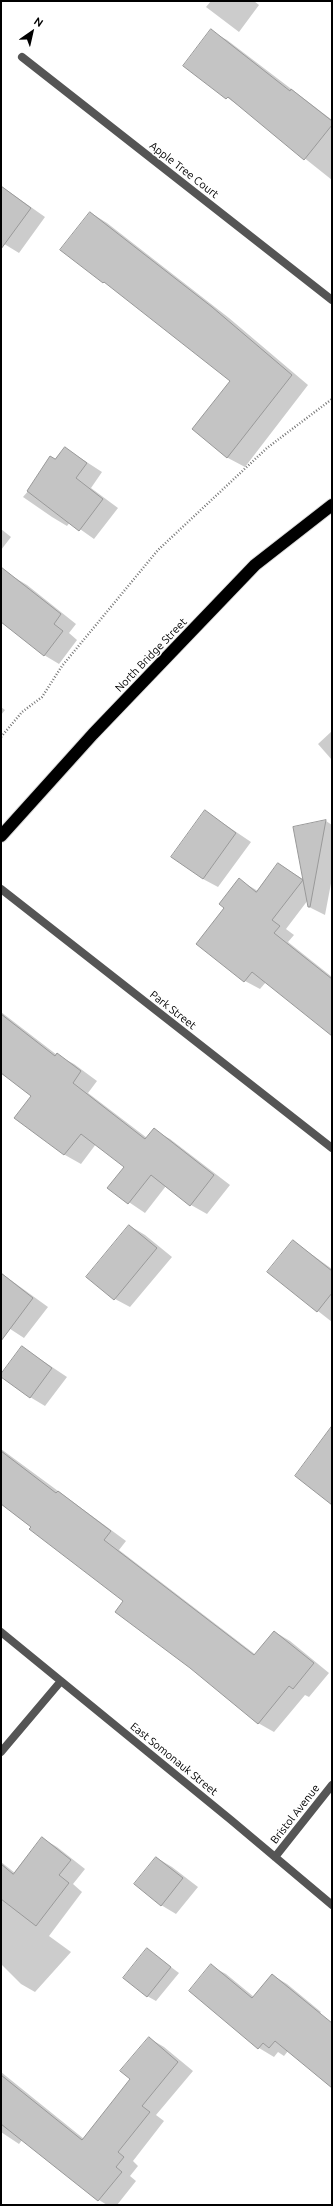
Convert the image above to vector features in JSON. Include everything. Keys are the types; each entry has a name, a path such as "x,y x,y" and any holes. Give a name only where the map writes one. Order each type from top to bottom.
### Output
{"highway":[{"name":"North Bridge Street","path":"1,836 92,734 254,565 332,505"}],"street":[{"name":"Apple Tree Court","path":"22,57 332,300"},
{"name":"Park Street","path":"1,890 332,1148"},
{"name":"East Somonauk Street","path":"1,1632 332,1905"},
{"path":"1,1752 61,1681"},
{"name":"Bristol Avenue","path":"275,1857 332,1785"}],"path":[{"path":"1,737 22,712 42,697 62,666 158,550 266,448 332,399"}],"building":[{"path":"211,29 290,91 291,89 332,121 332,125 304,160 228,97 226,99 183,66"},
{"path":"1,186 31,208 1,249"},
{"path":"90,212 212,307 292,375 227,458 192,429 230,381 104,282 103,283 60,250"},
{"path":"65,447 87,463 76,478 103,499 79,531 27,491 50,456 55,459"},
{"path":"1,567 61,614 54,624 63,631 44,656 1,622"},
{"path":"205,810 236,833 203,879 171,857"},
{"path":"326,820 310,907 308,907 293,827"},
{"path":"278,863 303,880 272,920 280,926 274,933 332,979 332,1036 252,972 244,982 196,944 224,908 219,904 239,878 256,892"},
{"path":"1,1014 55,1056 57,1053 81,1071 73,1083 145,1139 154,1128 214,1175 190,1206 151,1175 128,1204 107,1188 124,1167 81,1134 64,1155 14,1118 31,1096 1,1073"},
{"path":"129,1225 157,1248 114,1300 86,1277"},
{"path":"293,1240 332,1271 332,1293 317,1312 267,1272"},
{"path":"1,1273 33,1298 1,1341"},
{"path":"22,1346 52,1368 30,1398 1,1377 1,1374"},
{"path":"332,1426 332,1505 295,1476"},
{"path":"1,1451 56,1493 58,1491 111,1531 104,1540 254,1655 274,1631 314,1663 293,1689 289,1686 258,1724 190,1668 115,1612 123,1601 29,1529 31,1527 1,1504"},
{"path":"42,1837 71,1860 59,1875 69,1883 36,1926 1,1899 1,1864 13,1874"},
{"path":"156,1857 183,1878 161,1906 134,1884"},
{"path":"147,1948 171,1967 147,1997 123,1978"},
{"path":"211,1964 252,1998 272,1974 332,2023 332,2088 275,2041 269,2048 263,2043 258,2049 189,1991"},
{"path":"149,2037 178,2062 142,2106 150,2112 118,2152 124,2157 116,2167 122,2172 98,2201 1,2124 1,2075 82,2140 130,2079 120,2071"}]}
